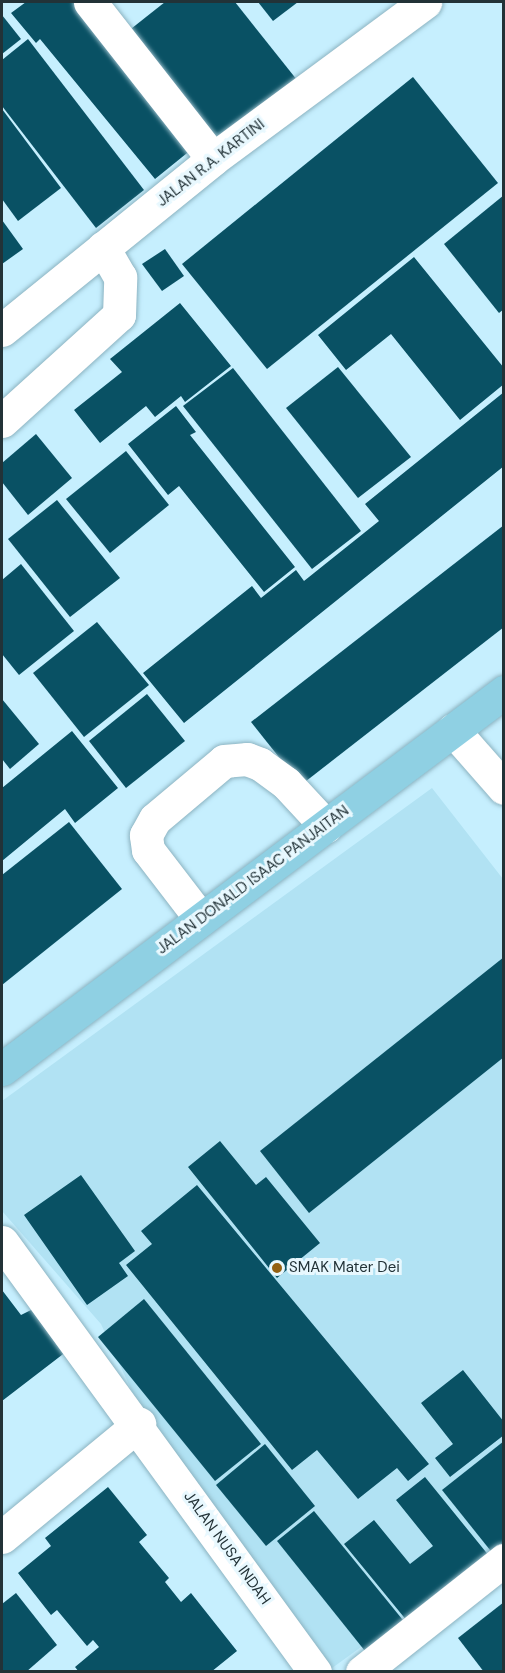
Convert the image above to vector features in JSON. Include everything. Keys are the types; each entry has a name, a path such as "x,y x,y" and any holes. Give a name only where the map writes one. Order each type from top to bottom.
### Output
{"main road":[{"name":"JALAN DONALD ISAAC PANJAITAN","path":"2,1068 504,692"}],"street":[{"path":"90,2 213,159"},
{"name":"JALAN R.A. KARTINI","path":"2,330 213,159 425,2"},
{"path":"2,421 119,315 120,277 103,248"},
{"path":"453,730 504,788"},
{"path":"201,919 148,850 146,835 155,819 224,761 247,759 260,764 286,783 326,826"},
{"name":"JALAN NUSA INDAH","path":"2,1242 139,1424 315,1671"},
{"path":"2,1537 139,1424"},
{"path":"362,1671 504,1560"}],"shaded area":[{"name":"SMAK Mater Dei","path":"432,788 503,879 503,1544 328,1671 148,1426 101,1324 2,1211 2,1101"}],"building":[{"path":"26,2 79,2 197,145 155,179 40,39 36,43 11,13"},
{"path":"165,2 235,2 301,85 215,154 122,36"},
{"path":"258,2 298,2 273,21"},
{"path":"2,15 21,39 2,54"},
{"path":"28,39 144,190 96,228 2,106 2,60"},
{"path":"413,77 498,183 267,369 182,264"},
{"path":"2,109 61,188 18,221 2,199"},
{"path":"504,195 504,309 499,313 444,244"},
{"path":"2,220 23,249 2,264"},
{"path":"165,249 184,276 162,291 142,264"},
{"path":"414,257 504,368 504,384 460,420 391,334 346,370 318,335"},
{"path":"180,303 231,366 185,402 181,396 155,417 146,406 100,443 74,410 122,372 110,359"},
{"path":"338,367 411,457 358,498 286,408"},
{"path":"233,368 361,531 312,569 183,406"},
{"path":"504,392 504,466 184,723 143,673 252,586 261,598 296,570 304,581 379,521 365,504"},
{"path":"176,406 196,432 190,435 295,567 264,592 179,486 168,495 128,444"},
{"path":"36,434 72,478 28,515 2,482 2,463"},
{"path":"126,451 169,505 110,553 66,499"},
{"path":"57,500 120,578 70,617 8,539"},
{"path":"504,525 504,627 301,785 251,722"},
{"path":"21,564 74,631 19,675 2,654 2,580"},
{"path":"97,622 149,685 84,737 33,673"},
{"path":"147,694 185,741 126,788 89,741"},
{"path":"2,699 39,744 10,769 2,759"},
{"path":"72,731 118,788 75,823 65,809 2,861 2,788"},
{"path":"69,822 122,889 2,985 2,875"},
{"path":"504,957 504,1057 309,1213 260,1151"},
{"path":"220,1141 256,1185 266,1177 320,1243 277,1278 188,1167"},
{"path":"81,1175 135,1251 119,1263 128,1276 87,1305 24,1215"},
{"path":"197,1185 429,1464 408,1481 397,1468 358,1499 317,1450 292,1470 126,1265 152,1244 141,1231"},
{"path":"2,1290 21,1315 39,1306 71,1348 2,1401"},
{"path":"144,1299 261,1444 215,1481 98,1337"},
{"path":"463,1370 504,1422 504,1435 450,1477 435,1458 453,1444 421,1403"},
{"path":"504,1441 504,1556 498,1560 442,1490"},
{"path":"265,1444 315,1506 266,1546 216,1485"},
{"path":"425,1477 494,1562 412,1627 344,1544 374,1520 410,1564 433,1546 396,1500"},
{"path":"108,1487 147,1535 139,1542 169,1578 165,1582 181,1602 191,1593 237,1651 211,1672 79,1672 75,1667 99,1647 93,1640 87,1646 57,1610 51,1615 18,1573 51,1546 45,1538"},
{"path":"314,1511 411,1630 373,1661 277,1541"},
{"path":"16,1593 57,1645 26,1672 2,1672 2,1604"},
{"path":"504,1602 504,1672 484,1672 458,1638"}],"place":[{"name":"SMAK Mater Dei","path":"277,1268"}]}
